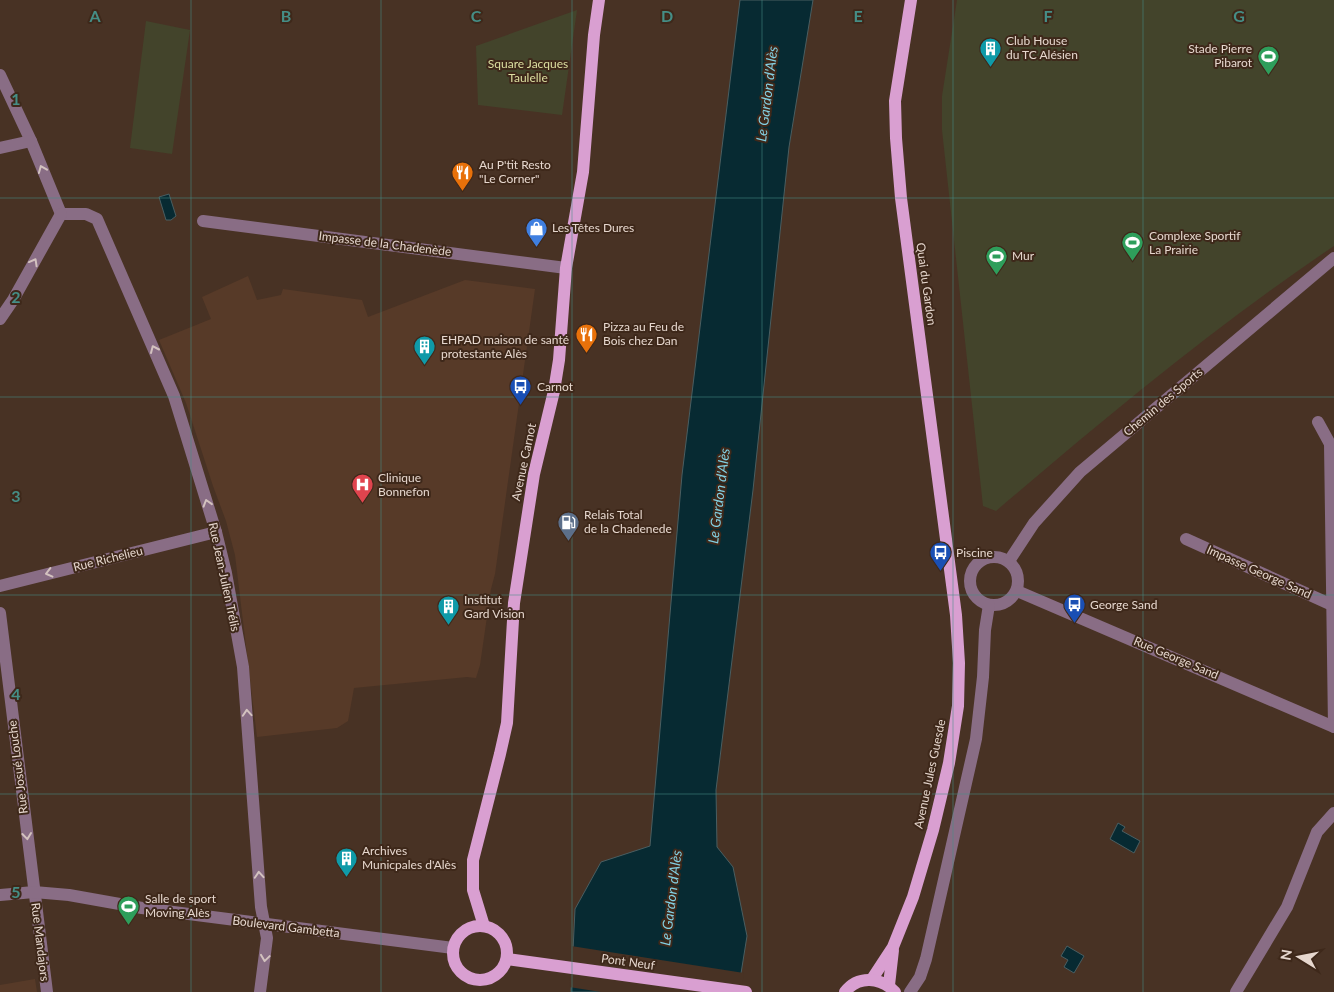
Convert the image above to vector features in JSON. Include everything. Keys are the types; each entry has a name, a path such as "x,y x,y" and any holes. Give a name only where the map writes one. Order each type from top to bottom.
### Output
{"main road":[{"name":"Avenue Carnot","path":"484,926 473,890 472,860 507,723 514,603 534,474 554,391 559,360 566,268 583,172 594,35 599,0"},
{"name":"Quai du Gardon","path":"911,0 895,101 898,166 950,572"},
{"name":"Avenue Jules Guesde","path":"872,979 893,947 913,896 928,848 949,763 957,716 959,663 956,615 950,572"},
{"path":"484,926 500,934 505,942 507,959 504,967 492,978 473,986 456,965 453,957 454,948 456,940 468,929 484,926"},
{"name":"Avenue Jules Guesde","path":"893,947 893,990"},
{"name":"Pont Neuf","path":"507,959 746,992"},
{"path":"845,992 862,980 872,979 881,981 893,990"}],"street":[{"path":"0,75 31,141 61,214 2,313"},
{"path":"0,148 31,141"},
{"name":"Rue Jean-Julien Trélis","path":"61,214 86,214 96,219 174,396 216,532 226,573 243,667 261,907 267,938 260,992"},
{"name":"Impasse de la Chadenède","path":"204,221 566,268"},
{"name":"Chemin des Sports","path":"1009,561 1034,524 1080,472 1334,258"},
{"name":"Impasse George Sand","path":"1318,422 1330,444 1334,727"},
{"name":"Rue Richelieu","path":"0,586 216,532"},
{"name":"Impasse George Sand","path":"1186,539 1332,605"},
{"path":"986,558 1002,558 1009,561 1015,567 1019,583 1017,591 1009,602 1002,605 989,605 982,602 972,591 970,576 978,563 986,558"},
{"name":"Rue George Sand","path":"1017,591 1334,727"},
{"path":"893,990 910,991 920,977 926,958 976,739 983,677 985,630 989,605"},
{"name":"Rue Josué Louche","path":"0,613 34,892"},
{"path":"1236,992 1287,906 1317,832 1334,814"},
{"name":"Boulevard Gambetta","path":"0,895 34,892 69,895 142,908 454,948"},
{"name":"Rue Mandajors","path":"34,892 47,992"}],"shaded area":[{"name":"Clinique Bonnefon","path":"248,276 257,300 281,295 283,289 362,300 368,317 465,280 535,289 495,574 491,589 480,665 476,678 467,677 354,688 348,721 337,728 257,737 235,555 226,521 186,403 159,340 211,319 202,297"},
{"path":"35,979 37,992 0,992 0,985"}],"green space":[{"name":"Complexe Sportif La Prairie","path":"957,0 1334,0 1334,246 1204,340 1119,407 996,511 983,506 942,130 942,96"},
{"name":"Square Jacques Taulelle","path":"577,10 562,115 478,105 476,46"},
{"path":"146,21 190,30 172,154 130,148"}],"water":[{"name":"Le Gardon d'Alès","path":"740,0 813,0 789,147 753,490 716,790 717,847 733,867 747,936 738,992 571,992 575,909 601,862 650,846 682,475"},
{"path":"169,194 176,216 171,220 166,220 159,197"},
{"path":"1118,823 1125,827 1122,831 1140,841 1134,853 1110,839"},
{"path":"1067,946 1084,956 1074,973 1064,967 1068,960 1061,956"}],"pier":[{"path":"571,946 744,973 741,992 601,992 569,987"}],"place":[{"name":"Club House du TC Alésien","path":"990,67"},
{"name":"Stade Pierre Pibarot","path":"1268,75"},
{"name":"Au P'tit Resto \"Le Corner\"","path":"463,191"},
{"name":"Les Têtes Dures","path":"536,247"},
{"name":"Complexe Sportif La Prairie","path":"1133,262"},
{"name":"Mur","path":"996,275"},
{"name":"Pizza au Feu de Bois chez Dan","path":"587,353"},
{"name":"EHPAD maison de santé protestante Alès","path":"425,366"},
{"name":"Carnot","path":"521,406"},
{"name":"Clinique Bonnefon","path":"362,504"},
{"name":"Relais Total de la Chadenede","path":"568,541"},
{"name":"Piscine","path":"940,572"},
{"name":"George Sand","path":"1074,624"},
{"name":"Institut Gard Vision","path":"448,626"},
{"name":"Archives Municpales d'Alès","path":"346,877"},
{"name":"Salle de sport Moving Alès","path":"129,925"}]}
